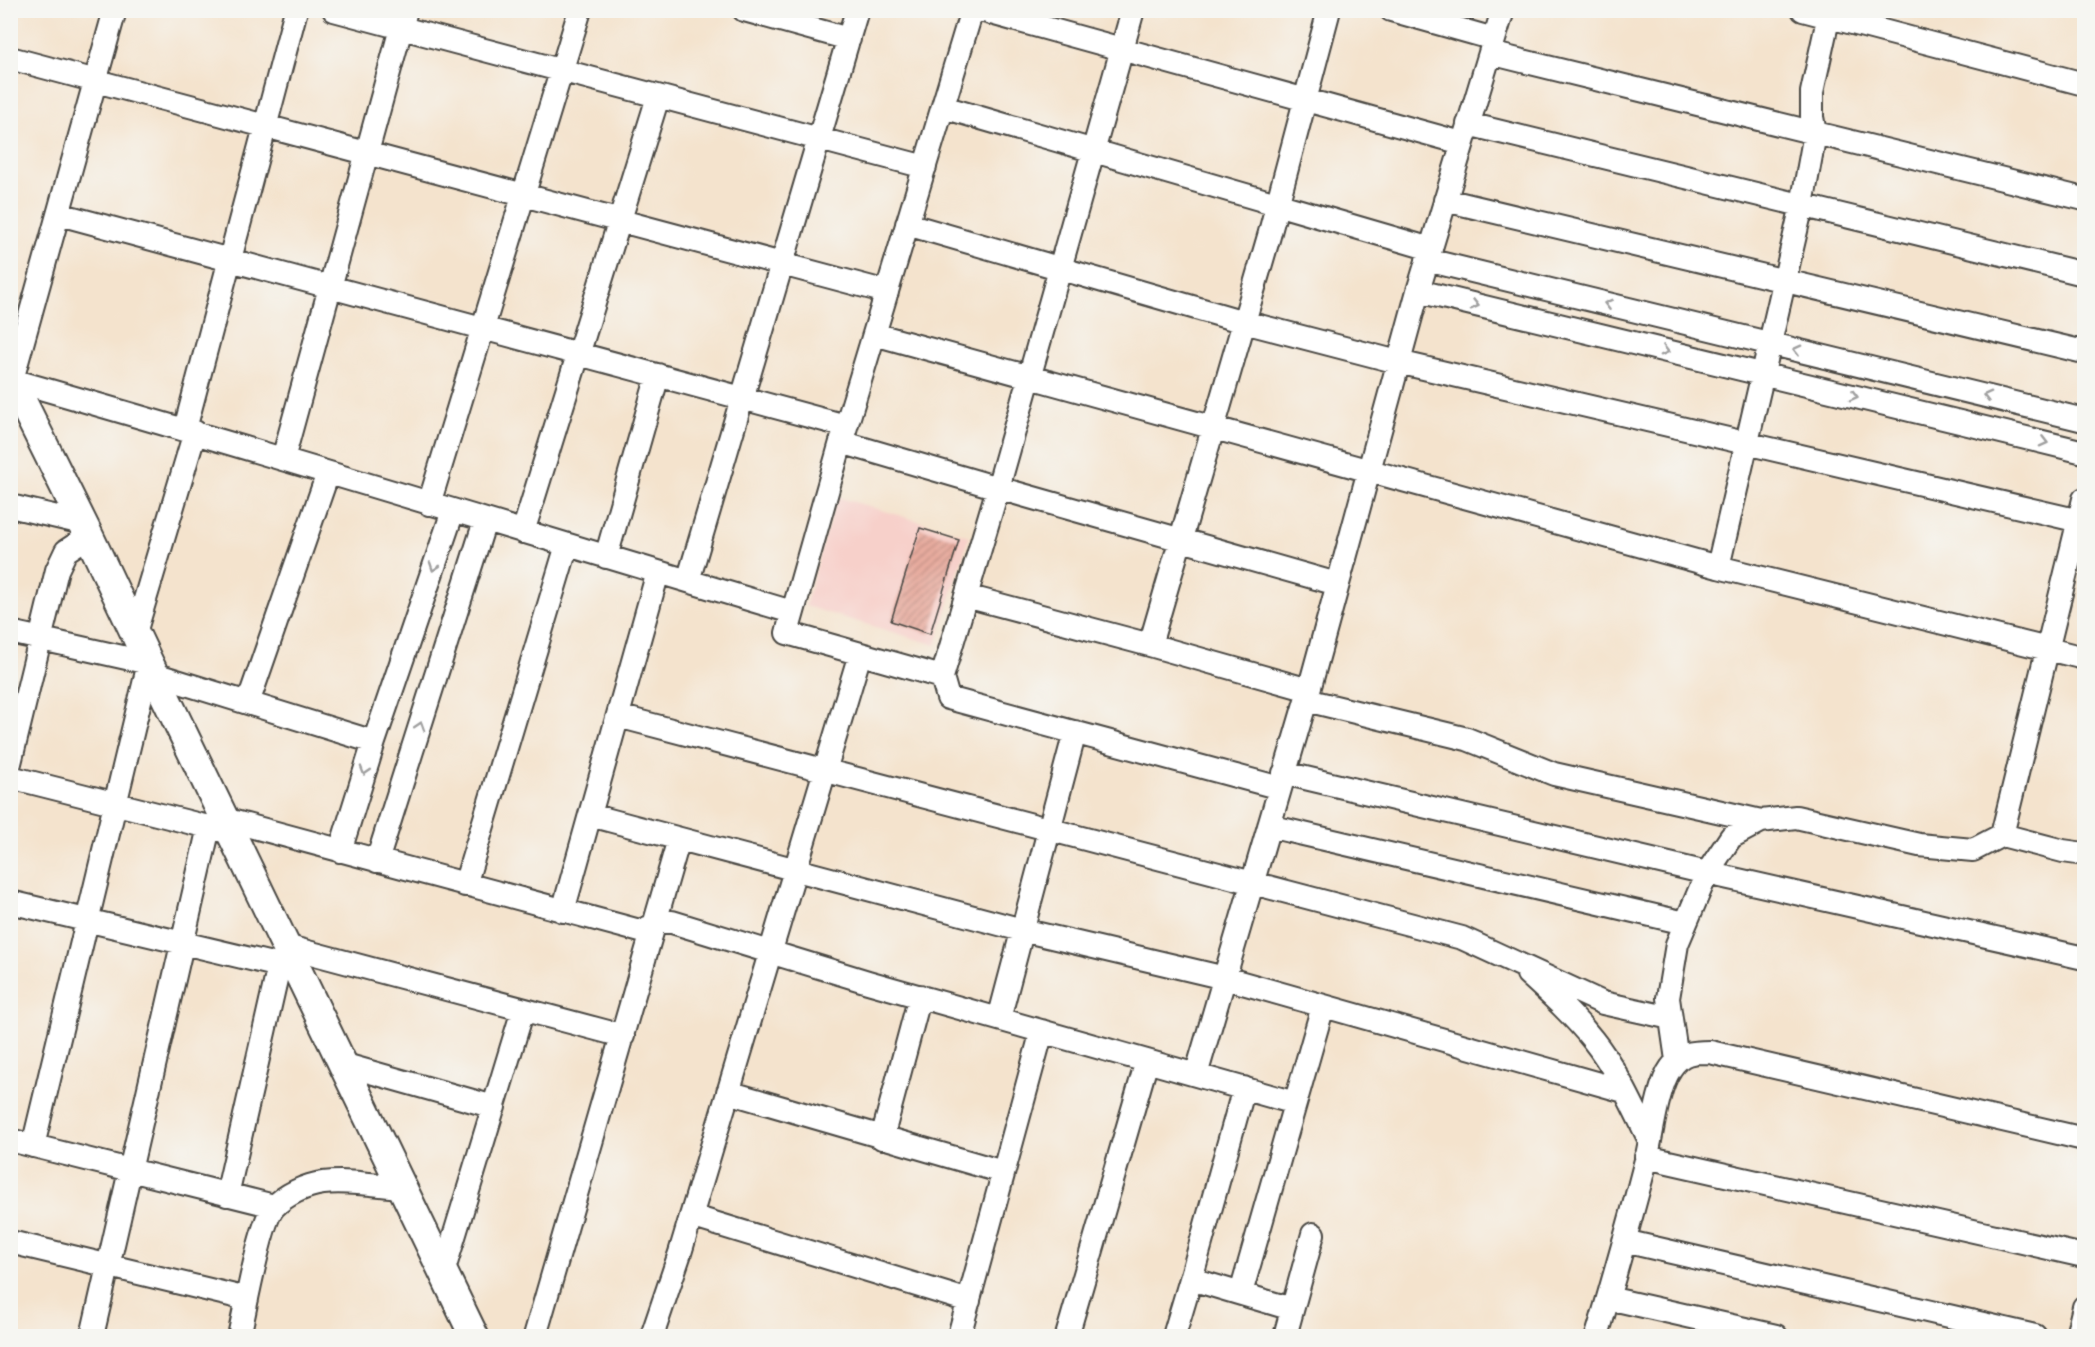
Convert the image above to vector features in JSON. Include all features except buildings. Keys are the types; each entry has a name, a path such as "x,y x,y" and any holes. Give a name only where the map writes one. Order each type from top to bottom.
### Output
{"main road":[{"path":"14,390 86,529 221,826 287,961 342,1064 474,1336"}],"street":[{"path":"116,10 59,214 14,390 190,430 453,512 792,612"},
{"path":"135,633 190,430 230,260 296,10"},
{"path":"334,10 404,20 562,71 925,167"},
{"path":"429,504 580,10"},
{"path":"744,10 849,39"},
{"path":"688,581 857,10"},
{"path":"942,677 787,633 843,434 972,10"},
{"path":"980,10 1305,100 1802,205 2085,274"},
{"path":"1133,10 998,488 942,677 948,698 1075,732 1282,780 2085,958"},
{"path":"1150,645 1244,322 1329,10"},
{"path":"1391,10 1492,46 1815,133 2085,199"},
{"path":"1196,1075 1307,695 1418,291 1503,10"},
{"path":"1803,10 1829,14 2085,84"},
{"path":"1718,567 1802,205 1815,133 1812,117 1812,92 1829,14"},
{"path":"283,459 404,20"},
{"path":"10,58 887,292"},
{"path":"523,532 658,97"},
{"path":"943,107 1277,204 1429,254 1769,343 2085,420"},
{"path":"1445,200 2085,352"},
{"path":"59,214 742,398 998,488 1337,585"},
{"path":"907,224 1244,322 1398,362 1746,443 2083,514 2002,835"},
{"path":"1418,291 2085,452"},
{"path":"874,334 1718,567 2085,658"},
{"path":"606,557 658,375"},
{"path":"248,703 328,473"},
{"path":"10,506 86,529 66,551 57,570 10,763"},
{"path":"340,851 374,742 453,512"},
{"path":"377,861 485,521"},
{"path":"465,885 567,545"},
{"path":"563,911 658,572"},
{"path":"966,596 1150,645 1307,695 1467,739 1554,774 1761,822"},
{"path":"10,632 151,668 248,703 374,742"},
{"path":"652,1336 691,1216 860,654"},
{"path":"33,1146 115,804 151,668"},
{"path":"618,716 1462,938 1603,1003 1671,1018"},
{"path":"999,1018 1075,732"},
{"path":"10,777 115,804 340,851 640,932 661,922 672,922 920,996 1295,1103"},
{"path":"590,815 1022,930 1225,978 1624,1091"},
{"path":"1677,1060 1668,998 1677,944 1707,873 1731,837 1761,822 1796,817 1919,845 1973,850 2002,835 2063,851 2085,854"},
{"path":"92,1336 182,943 221,826"},
{"path":"1269,826 1686,923"},
{"path":"535,1336 679,839"},
{"path":"10,903 182,943 287,961 523,1010 623,1036"},
{"path":"227,1195 287,961"},
{"path":"1514,961 1570,1013 1594,1042 1624,1091 1648,1149"},
{"path":"882,1138 920,996"},
{"path":"1241,1293 1323,1006"},
{"path":"443,1273 523,1010"},
{"path":"959,1336 1042,1031"},
{"path":"1597,1336 1624,1241 1661,1091 1669,1070 1681,1056 1690,1052 1710,1052 2085,1139"},
{"path":"1067,1336 1147,1060"},
{"path":"342,1064 494,1107"},
{"path":"1174,1336 1244,1088"},
{"path":"728,1092 1003,1172"},
{"path":"10,1140 274,1206"},
{"path":"1648,1149 2085,1256"},
{"path":"239,1336 269,1214 274,1206 295,1192 322,1183 402,1187"},
{"path":"691,1216 969,1302"},
{"path":"1285,1336 1313,1234"},
{"path":"1624,1241 2035,1336"},
{"path":"10,1242 247,1299"},
{"path":"1191,1279 1292,1309"},
{"path":"1608,1298 1776,1336"},
{"path":"2077,1336 2085,1306"}],"shaded area":[{"path":"837,497 969,536 936,645 805,606"}]}
